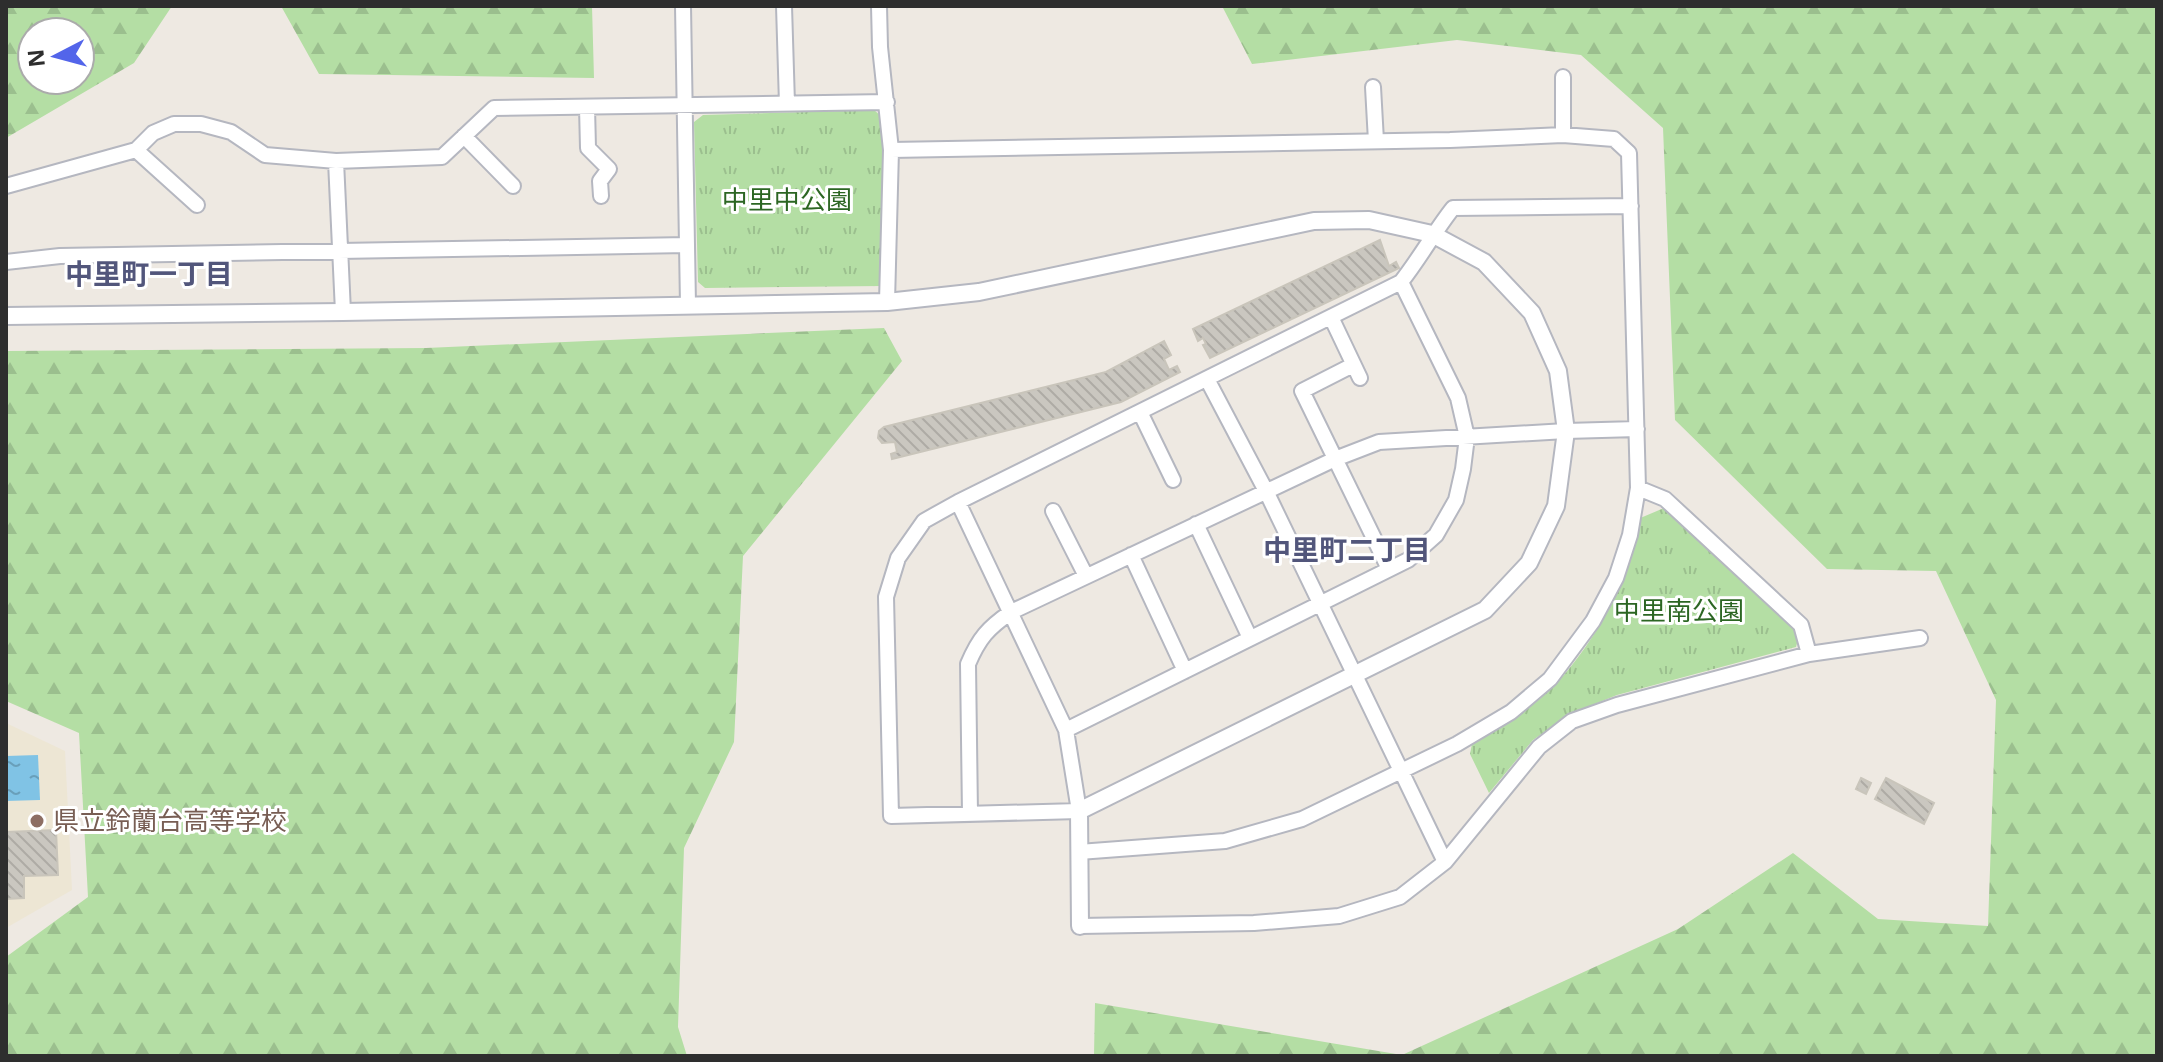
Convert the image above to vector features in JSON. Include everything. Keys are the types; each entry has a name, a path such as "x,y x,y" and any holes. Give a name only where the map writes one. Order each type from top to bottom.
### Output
{"street":[{"path":"683,6 688,305"},
{"path":"784,6 787,104"},
{"path":"879,6 880,47 891,150 887,302"},
{"path":"1563,77 1563,135"},
{"path":"1373,87 1376,141"},
{"path":"6,186 136,150 153,133 174,124 201,124 231,132 265,155 336,161 442,157 494,108 887,102"},
{"path":"587,107 588,148 609,169 600,181 601,196"},
{"path":"891,150 1563,135 1614,139 1629,153 1638,488 1630,535 1616,578 1593,621 1550,679 1511,712 1457,744 1302,819 1225,841 1079,852"},
{"path":"464,136 513,186"},
{"path":"136,150 197,205"},
{"path":"336,161 343,312"},
{"path":"6,316 887,302 979,292 1314,221 1369,220 1432,234 1484,262 1532,313 1558,371 1566,431 1556,506 1529,563 1485,610 1079,811 891,816 886,597 898,558 924,521 1401,282 1422,254 1432,234 1453,208 1631,206"},
{"path":"6,262 60,256 687,245"},
{"path":"1066,730 1408,560 1436,535 1456,500 1467,437 1458,398 1401,282"},
{"path":"1331,317 1356,372 1302,391 1389,569"},
{"path":"1207,379 1266,491 1445,862"},
{"path":"1140,412 1173,480"},
{"path":"970,814 968,664 977,642 991,626 1011,612 1335,459 1379,442 1637,429"},
{"path":"1638,488 1665,499 1801,625 1809,654"},
{"path":"958,502 1066,730 1079,811 1080,926 1254,923 1339,916 1400,897 1445,862 1539,747 1572,721 1617,705 1809,654 1920,638"},
{"path":"1053,511 1086,576"},
{"path":"1196,524 1250,638"},
{"path":"1131,555 1185,671"}],"shaded area":[{"name":"県立鈴蘭台高等学校","path":"6,723 65,751 72,890 6,928"}],"green space":[{"path":"6,6 172,6 134,63 96,85 96,16 16,16 16,96 78,96 6,138"},
{"path":"281,6 592,6 594,78 319,74"},
{"path":"1222,6 2157,6 2157,1056 1094,1056 1095,1003 1402,1055 1678,929 1793,853 1878,919 1988,926 1996,700 1936,571 1827,569 1675,420 1663,128 1581,55 1457,40 1252,64"},
{"name":"中里中公園","path":"874,110 882,117 882,286 705,288 698,282 694,122 703,115"},
{"path":"884,328 902,361 743,556 734,742 684,848 678,1027 687,1056 6,1056 6,957 88,897 79,733 6,701 6,351 426,348"},
{"name":"中里南公園","path":"1664,508 1794,627 1799,636 1796,647 1617,695 1570,714 1533,740 1489,793 1470,754 1472,744 1538,701 1571,667 1598,628 1622,584 1636,539 1638,519"}],"water":[{"path":"38,755 40,800 6,801 6,756"}],"building":[{"path":"1380,240 1389,266 1396,262 1399,268 1210,358 1203,338 1198,341 1193,329"},
{"path":"1164,341 1171,355 1164,359 1169,370 1177,366 1180,372 1121,402 892,459 891,454 897,452 895,442 882,443 878,438 879,431 884,427 1106,372"},
{"path":"1861,778 1871,783 1866,794 1856,789"},
{"path":"1886,778 1934,803 1924,824 1875,799"},
{"path":"56,830 58,875 24,876 24,898 6,899 6,832"}],"place":[{"name":"県立鈴蘭台高等学校","path":"37,821"}],"district":[{"name":"中里町一丁目","path":"149,274"},
{"name":"中里町二丁目","path":"1347,550"}]}
